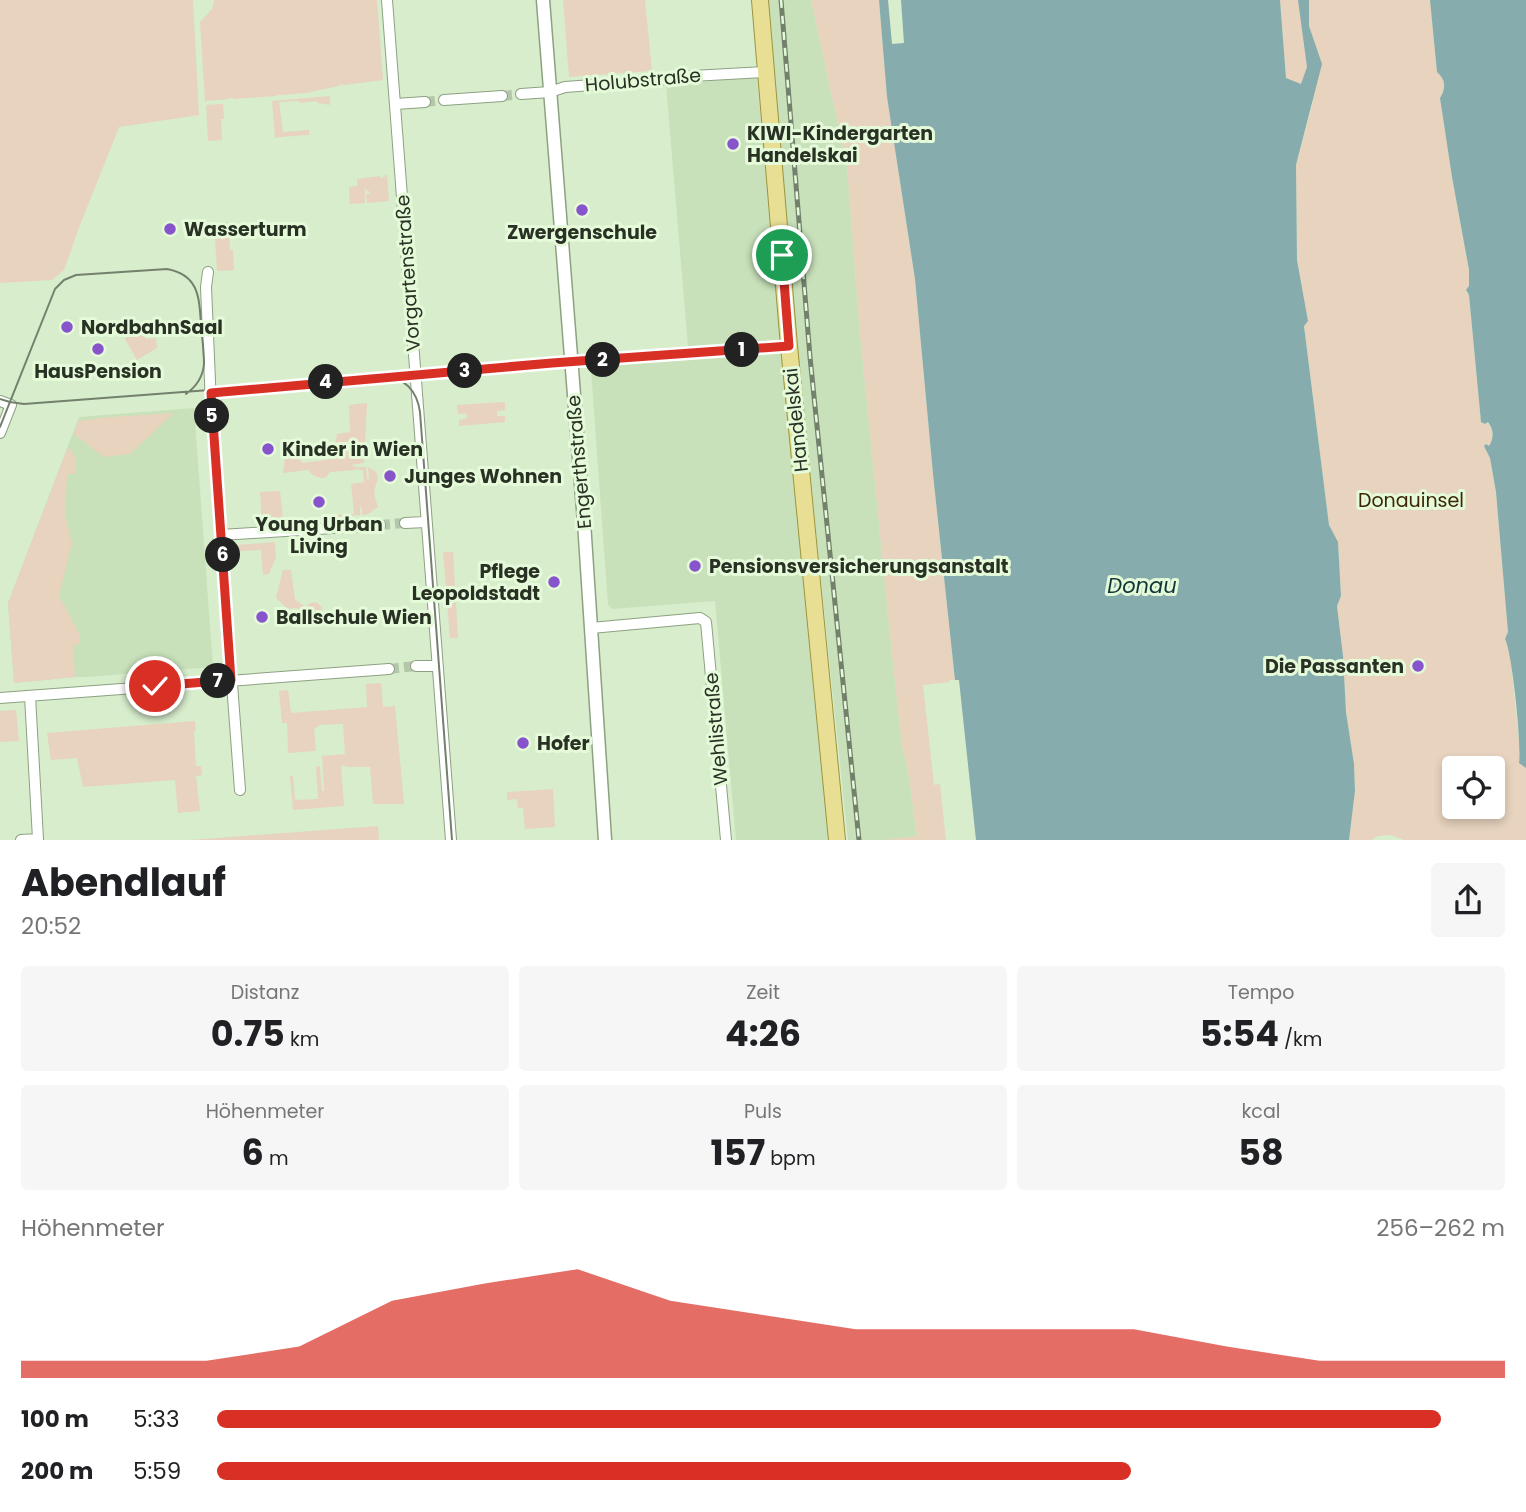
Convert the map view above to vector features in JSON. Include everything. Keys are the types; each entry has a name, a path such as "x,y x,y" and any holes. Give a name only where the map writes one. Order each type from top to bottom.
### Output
{"main road":[{"name":"Handelskai","path":"760,0 789,346 837,840"}],"street":[{"name":"Vorgartenstraße","path":"387,0 450,840"},
{"name":"Engerthstraße","path":"543,0 605,840"},
{"name":"Holubstraße","path":"522,94 550,92 565,87 674,77 766,72"},
{"path":"444,100 502,96"},
{"path":"395,104 425,102"},
{"path":"208,272 206,287 211,393 240,790"},
{"path":"211,393 789,346"},
{"path":"0,401 11,405 0,433"},
{"path":"405,523 426,522"},
{"path":"221,535 380,525"},
{"name":"Wehlistraße","path":"591,628 701,618 707,623 726,840"},
{"path":"416,666 436,666"},
{"path":"0,698 389,668"},
{"path":"22,840 38,839 30,696"}],"shaded area":[{"path":"768,0 811,0 847,166 860,335 893,664 902,746 917,837 848,840 796,339"},
{"path":"757,77 830,840 736,840 715,601 612,609 608,605 591,370 688,346 666,85"},
{"path":"194,408 213,667 14,683 8,603 79,417"}],"green space":[{"path":"0,0 193,0 199,115 119,127 64,270 52,280 0,283"},
{"path":"214,0 377,0 383,80 340,84 306,93 205,101 200,22 212,9"},
{"path":"563,0 645,0 652,71 569,77"},
{"path":"811,0 879,0 887,97 915,279 955,680 923,685 934,785 940,784 946,840 884,840 917,836 902,746 893,664 860,335 847,166"},
{"name":"Donauinsel","path":"1280,0 1430,0 1437,71 1445,85 1440,98 1469,270 1469,286 1466,292 1469,295 1481,422 1487,422 1492,432 1491,441 1487,448 1485,446 1496,492 1508,632 1505,639 1510,654 1520,750 1526,754 1526,840 1404,840 1391,835 1378,836 1371,840 1349,840 1355,792 1354,764 1346,712 1337,606 1341,596 1338,542 1329,525 1304,325 1308,321 1297,260 1296,165 1313,102 1301,84 1286,78"},
{"path":"330,96 330,105 317,101 279,102 283,132 309,130 309,135 275,138 272,101"},
{"path":"223,104 222,140 208,141 206,105"},
{"path":"385,175 389,201 367,203 366,194 370,194 365,187 365,203 350,204 349,187 357,186 357,179 380,178"},
{"path":"228,222 234,270 217,271 214,223"},
{"path":"142,333 146,339 156,338 157,348 137,360 125,339 127,334"},
{"path":"505,402 505,410 497,411 497,416 505,416 505,422 459,426 459,420 467,418 466,413 458,414 457,405"},
{"path":"367,403 364,463 351,465 366,467 367,479 368,467 376,472 378,477 374,494 378,507 362,515 360,507 360,515 338,517 354,514 351,484 364,482 363,470 358,468 330,472 325,478 315,476 308,470 283,473 285,458 294,455 303,463 332,459 337,434 350,432 349,405"},
{"path":"174,413 130,454 104,457 74,434 78,421"},
{"path":"68,447 75,456 76,463 75,474 67,474 65,514 72,544 59,596 79,633 80,644 73,645 75,677 14,683 8,603"},
{"path":"280,491 283,521 262,522 260,492"},
{"path":"275,542 276,557 269,574 263,575 261,550 239,551 238,545"},
{"path":"443,552 453,552 458,638 450,638"},
{"path":"283,570 291,570 295,600 306,607 314,603 322,608 318,620 305,620 304,610 288,609 276,598"},
{"path":"381,683 383,707 395,706 404,804 373,804 370,767 341,765 344,806 293,810 290,776 293,776 295,800 318,799 316,767 320,766 324,791 322,756 345,754 343,724 320,725 314,729 316,751 288,753 287,723 282,723 279,691 288,690 291,713 367,707 366,684"},
{"path":"16,710 19,741 0,742 0,711"},
{"path":"195,721 196,766 201,766 202,775 196,776 200,811 178,813 175,780 83,787 77,758 51,760 47,733"},
{"path":"553,789 555,827 525,829 523,808 518,808 517,799 507,800 507,792"},
{"path":"378,826 379,840 190,840"}],"water":[{"name":"Donau","path":"879,0 1280,0 1286,78 1301,84 1307,67 1298,0 1309,0 1309,26 1322,64 1296,165 1297,260 1308,321 1304,326 1329,525 1338,542 1341,596 1337,606 1355,791 1349,840 976,840 959,680 955,680 915,279 887,97"},
{"path":"1430,0 1526,0 1526,768 1519,763 1516,699 1505,639 1508,632 1496,492 1490,458 1484,446 1489,446 1492,431 1488,422 1481,422 1469,295 1466,290 1469,286 1469,270 1440,98 1444,84 1437,72"}],"pier":[{"path":"888,0 901,0 904,43 892,44"}],"tunnel":[{"path":"502,96 521,94"},
{"path":"425,102 444,100"},
{"path":"380,525 405,523"},
{"path":"389,669 416,666"}],"tram line":[{"path":"0,427 55,289 64,280 76,275 167,269 186,276 198,296 204,364 199,381 186,394"},
{"path":"0,399 24,404 383,377 398,380 409,387 420,412 452,840"}],"railway":[{"path":"781,0 810,357 859,840"}],"place":[{"name":"KIWI-Kindergarten Handelskai","path":"733,144"},
{"name":"Zwergenschule","path":"582,210"},
{"name":"Wasserturm","path":"170,229"},
{"name":"NordbahnSaal","path":"67,327"},
{"name":"HausPension","path":"98,349"},
{"name":"Kinder in Wien","path":"268,449"},
{"name":"Junges Wohnen","path":"390,476"},
{"name":"Young Urban Living","path":"319,502"},
{"name":"Pensionsversicherungsanstalt","path":"695,566"},
{"name":"Pflege Leopoldstadt","path":"554,582"},
{"name":"Ballschule Wien","path":"262,617"},
{"name":"Die Passanten","path":"1418,666"},
{"name":"Hofer","path":"523,743"}],"route":[{"path":"155,686 231,680 211,393 552,363 789,346 782,255"}]}
